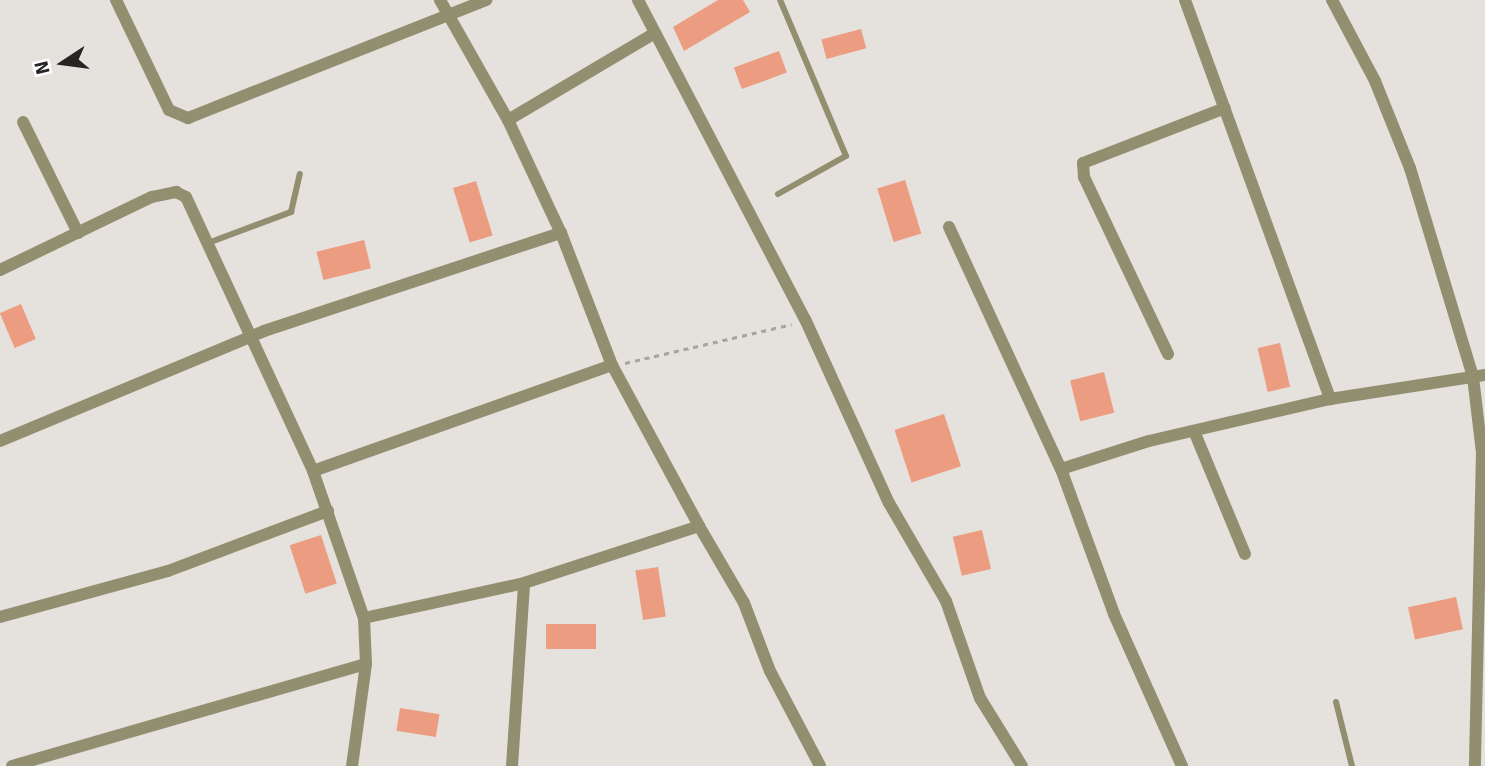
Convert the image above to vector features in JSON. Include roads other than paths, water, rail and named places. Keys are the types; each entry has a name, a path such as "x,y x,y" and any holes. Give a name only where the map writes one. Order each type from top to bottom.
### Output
{"street":[{"path":"116,0 178,118 449,19 486,0"},
{"path":"440,0 508,120 561,233 612,365 744,603 770,671 820,766"},
{"path":"638,0 805,319 889,503 947,601 980,698 1022,766"},
{"path":"1185,0 1331,399"},
{"path":"1332,0 1375,81 1410,168 1479,376 1483,610 1475,766"},
{"path":"508,120 655,33"},
{"path":"1168,354 1084,177 1083,163 1225,108"},
{"path":"23,121 78,233"},
{"path":"0,270 152,197 176,192 186,197 313,471 364,618 366,664 352,766"},
{"path":"949,227 1061,469 1114,614 1182,766"},
{"path":"0,441 251,336 561,233"},
{"path":"313,471 612,365"},
{"path":"1061,469 1194,431 1331,399 1479,376"},
{"path":"1194,431 1245,554"},
{"path":"0,617 168,571 328,511"},
{"path":"364,618 524,583 699,526"},
{"path":"513,766 524,583"},
{"path":"12,766 366,664"}],"lane":[{"path":"778,194 846,156 780,0"},
{"path":"208,243 291,212 300,174"},
{"path":"1336,702 1352,766"}]}
